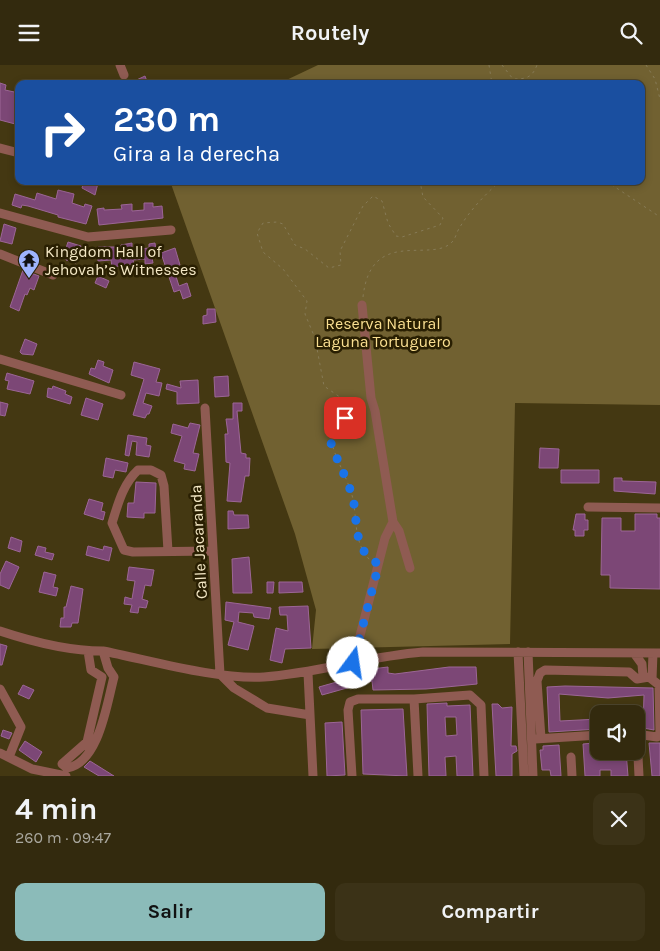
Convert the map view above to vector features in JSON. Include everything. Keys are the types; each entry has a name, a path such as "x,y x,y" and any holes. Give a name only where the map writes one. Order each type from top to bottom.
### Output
{"street":[{"path":"120,65 124,75"},
{"path":"0,148 15,152"},
{"path":"0,213 88,237 172,230"},
{"path":"0,254 53,275"},
{"path":"362,305 371,398 375,411 392,523 399,531 410,568"},
{"path":"0,359 121,395"},
{"name":"Calle Jacaranda","path":"205,408 220,674"},
{"path":"168,551 164,486 160,475 151,470 138,470 131,476 120,496 112,523 124,551 168,551 213,551"},
{"path":"588,507 660,508"},
{"path":"353,663 385,538 392,523"},
{"path":"0,631 29,641 88,651 103,651 220,674 262,677 308,673 391,655 423,652 657,653 647,678"},
{"path":"88,651 91,670 102,677 87,742 62,764 67,768 74,767 92,749 100,728 114,677 108,668 103,651"},
{"path":"523,652 532,739 533,776"},
{"path":"634,653 642,664 647,678"},
{"path":"524,776 532,739 537,681 540,673 546,670 629,672 637,679 647,678 659,685 660,733 657,737 645,735"},
{"path":"308,673 313,776"},
{"path":"220,674 234,688 267,708 310,715"},
{"path":"0,689 21,727 9,757"},
{"path":"352,776 348,711 350,703 358,699 414,699 470,695 481,705 484,776"},
{"path":"414,699 418,776"},
{"path":"532,739 590,736"},
{"path":"0,753 32,769 66,776"},
{"path":"571,757 572,776"},
{"path":"638,760 639,776"}],"path":[{"path":"489,65 491,80"},
{"path":"502,65 513,79 528,79 533,74 536,65"},
{"path":"646,65 655,79 660,99"},
{"path":"360,411 324,386 315,338 305,314 307,301 283,269 263,252 257,233 262,223 277,222 283,224 295,245 306,249 329,268 336,267 341,265 340,251 363,206 373,196 382,201 390,228 396,236 402,237 440,225 442,218 423,197 421,185"},
{"path":"362,305 365,282 378,260 407,249 444,247 453,241 460,227 484,196 496,185"},
{"path":"612,185 660,217"},
{"path":"375,411 360,411 336,423 330,433 330,440 352,497 355,529 365,555 379,564"}],"green space":[{"name":"Reserva Natural Laguna Tortuguero","path":"318,65 660,65 660,405 515,403 510,644 312,649 316,610 295,534 171,185 645,185 645,80 286,80"}],"building":[{"path":"145,76 146,80 136,80"},
{"path":"0,83 6,85 5,90 15,92 15,124 0,120"},
{"path":"83,185 98,185 95,195 82,188"},
{"path":"58,190 74,194 72,203 84,207 85,204 92,206 86,224 58,217 58,215 28,206 22,205 21,208 12,205 15,194 35,200 37,193 56,199"},
{"path":"144,203 153,203 153,207 162,206 163,218 99,225 97,209 122,209 121,205 132,204 132,211 144,210"},
{"path":"4,224 16,228 12,244 0,241"},
{"path":"68,242 81,246 76,263 66,260 68,252 65,251"},
{"path":"132,243 132,250 149,248 149,244 155,243 157,257 152,258 153,263 145,264 145,259 133,260 134,264 112,267 111,260 98,261 98,247 121,247 121,245"},
{"path":"175,248 180,265 173,267 179,286 187,283 191,296 183,299 180,290 174,292 161,253"},
{"path":"23,270 39,276 34,290 30,288 27,295 25,294 19,311 10,307"},
{"path":"98,276 109,281 106,288 95,283"},
{"path":"207,309 215,309 216,322 203,324 203,316 207,315"},
{"path":"25,339 37,344 33,355 20,352"},
{"path":"98,360 104,362 103,366 113,370 109,383 89,374 91,368 95,369"},
{"path":"134,362 160,369 156,382 162,383 159,396 146,393 143,403 152,406 145,418 133,415 144,379 131,375"},
{"path":"7,373 34,381 30,394 7,389 9,381 5,380"},
{"path":"228,376 229,396 215,397 214,377"},
{"path":"198,380 199,403 177,404 177,392 166,389 167,384 181,388 180,381"},
{"path":"53,386 66,391 65,394 72,397 70,404 47,397 48,388 52,389"},
{"path":"86,398 103,404 98,420 81,415"},
{"path":"0,402 8,404 5,416 0,415"},
{"path":"233,403 242,403 242,411 237,411 241,453 246,454 246,458 250,458 249,476 245,476 241,502 227,501 230,463 226,462 225,434 228,434 226,419 233,419"},
{"path":"190,423 200,425 193,453 199,454 195,471 184,469 185,464 174,461 182,436 171,433 173,424 188,428"},
{"path":"128,435 147,438 146,445 151,446 149,457 136,455 137,442 132,441 129,456 125,455"},
{"path":"540,448 559,449 558,468 539,468"},
{"path":"106,458 128,463 126,472 115,470 113,478 103,476"},
{"path":"561,470 599,470 599,483 561,483"},
{"path":"614,478 622,478 622,481 656,482 655,494 614,491"},
{"path":"136,482 156,483 155,513 144,513 144,518 127,517 128,503 134,503"},
{"path":"89,499 103,503 101,511 105,512 103,520 84,514"},
{"path":"228,511 233,511 234,515 248,515 249,528 228,529"},
{"path":"576,514 585,514 585,520 588,520 588,530 584,530 584,536 575,536 575,530 573,530"},
{"path":"635,514 657,514 657,518 660,518 660,589 610,588 610,575 601,575 602,518 621,518 621,531 635,531"},
{"path":"11,537 22,541 20,552 8,548"},
{"path":"38,546 46,548 45,552 54,554 52,560 35,555"},
{"path":"88,546 103,550 104,546 112,548 109,561 86,555"},
{"path":"249,557 252,593 233,593 232,559"},
{"path":"6,561 19,567 9,589 0,585 0,574"},
{"path":"129,567 154,570 151,586 145,585 142,599 148,601 146,608 139,607 138,613 130,612 132,605 124,604 125,597 132,599 135,581 127,580"},
{"path":"44,572 56,575 53,587 58,588 56,596 39,592"},
{"path":"267,582 274,582 273,593 267,593"},
{"path":"279,582 302,582 303,592 279,593"},
{"path":"71,586 83,589 78,623 72,623 71,627 60,627 61,618 64,618 64,607 66,607"},
{"path":"226,602 271,608 269,619 254,617 253,613 239,612 238,622 254,626 248,650 228,645 234,622 225,620"},
{"path":"308,606 311,648 285,649 282,663 270,660 276,628 288,631 287,615 280,615 279,607"},
{"path":"0,644 7,646 2,665 0,665"},
{"path":"388,667 388,673 395,674 449,667 476,667 477,684 426,689 373,690 372,681 322,695 319,687 372,672 371,669"},
{"path":"23,685 34,690 29,699 18,694"},
{"path":"547,687 653,688 654,730 645,728 644,695 608,698 559,694 560,721 590,719 590,730 549,732"},
{"path":"447,703 447,706 470,705 473,776 457,776 456,756 445,757 446,776 429,776 427,704","holes":["445,717 456,717 457,735 446,736"]},
{"path":"492,704 498,704 502,708 512,707 511,746 516,746 517,751 512,754 512,776 496,776"},
{"path":"403,709 407,776 363,774 361,710"},
{"path":"342,722 345,775 327,776 325,723"},
{"path":"3,730 12,733 9,739 1,736"},
{"path":"25,741 42,752 36,762 19,750"},
{"path":"590,743 590,760 627,760 628,776 611,776 611,770 600,770 600,776 585,776 583,744"},
{"path":"649,743 660,743 660,776 652,776"},
{"path":"559,745 561,776 551,776 550,770 542,770 540,750 543,750 543,746"},
{"path":"90,761 114,776 99,776 84,767"}],"place":[{"name":"Kingdom Hall of Jehovah’s Witnesses","path":"29,279"}],"route":[{"path":"345,418 336,423 330,433 330,440 340,461 352,497 355,529 365,555 371,561 379,564 353,663"}]}
